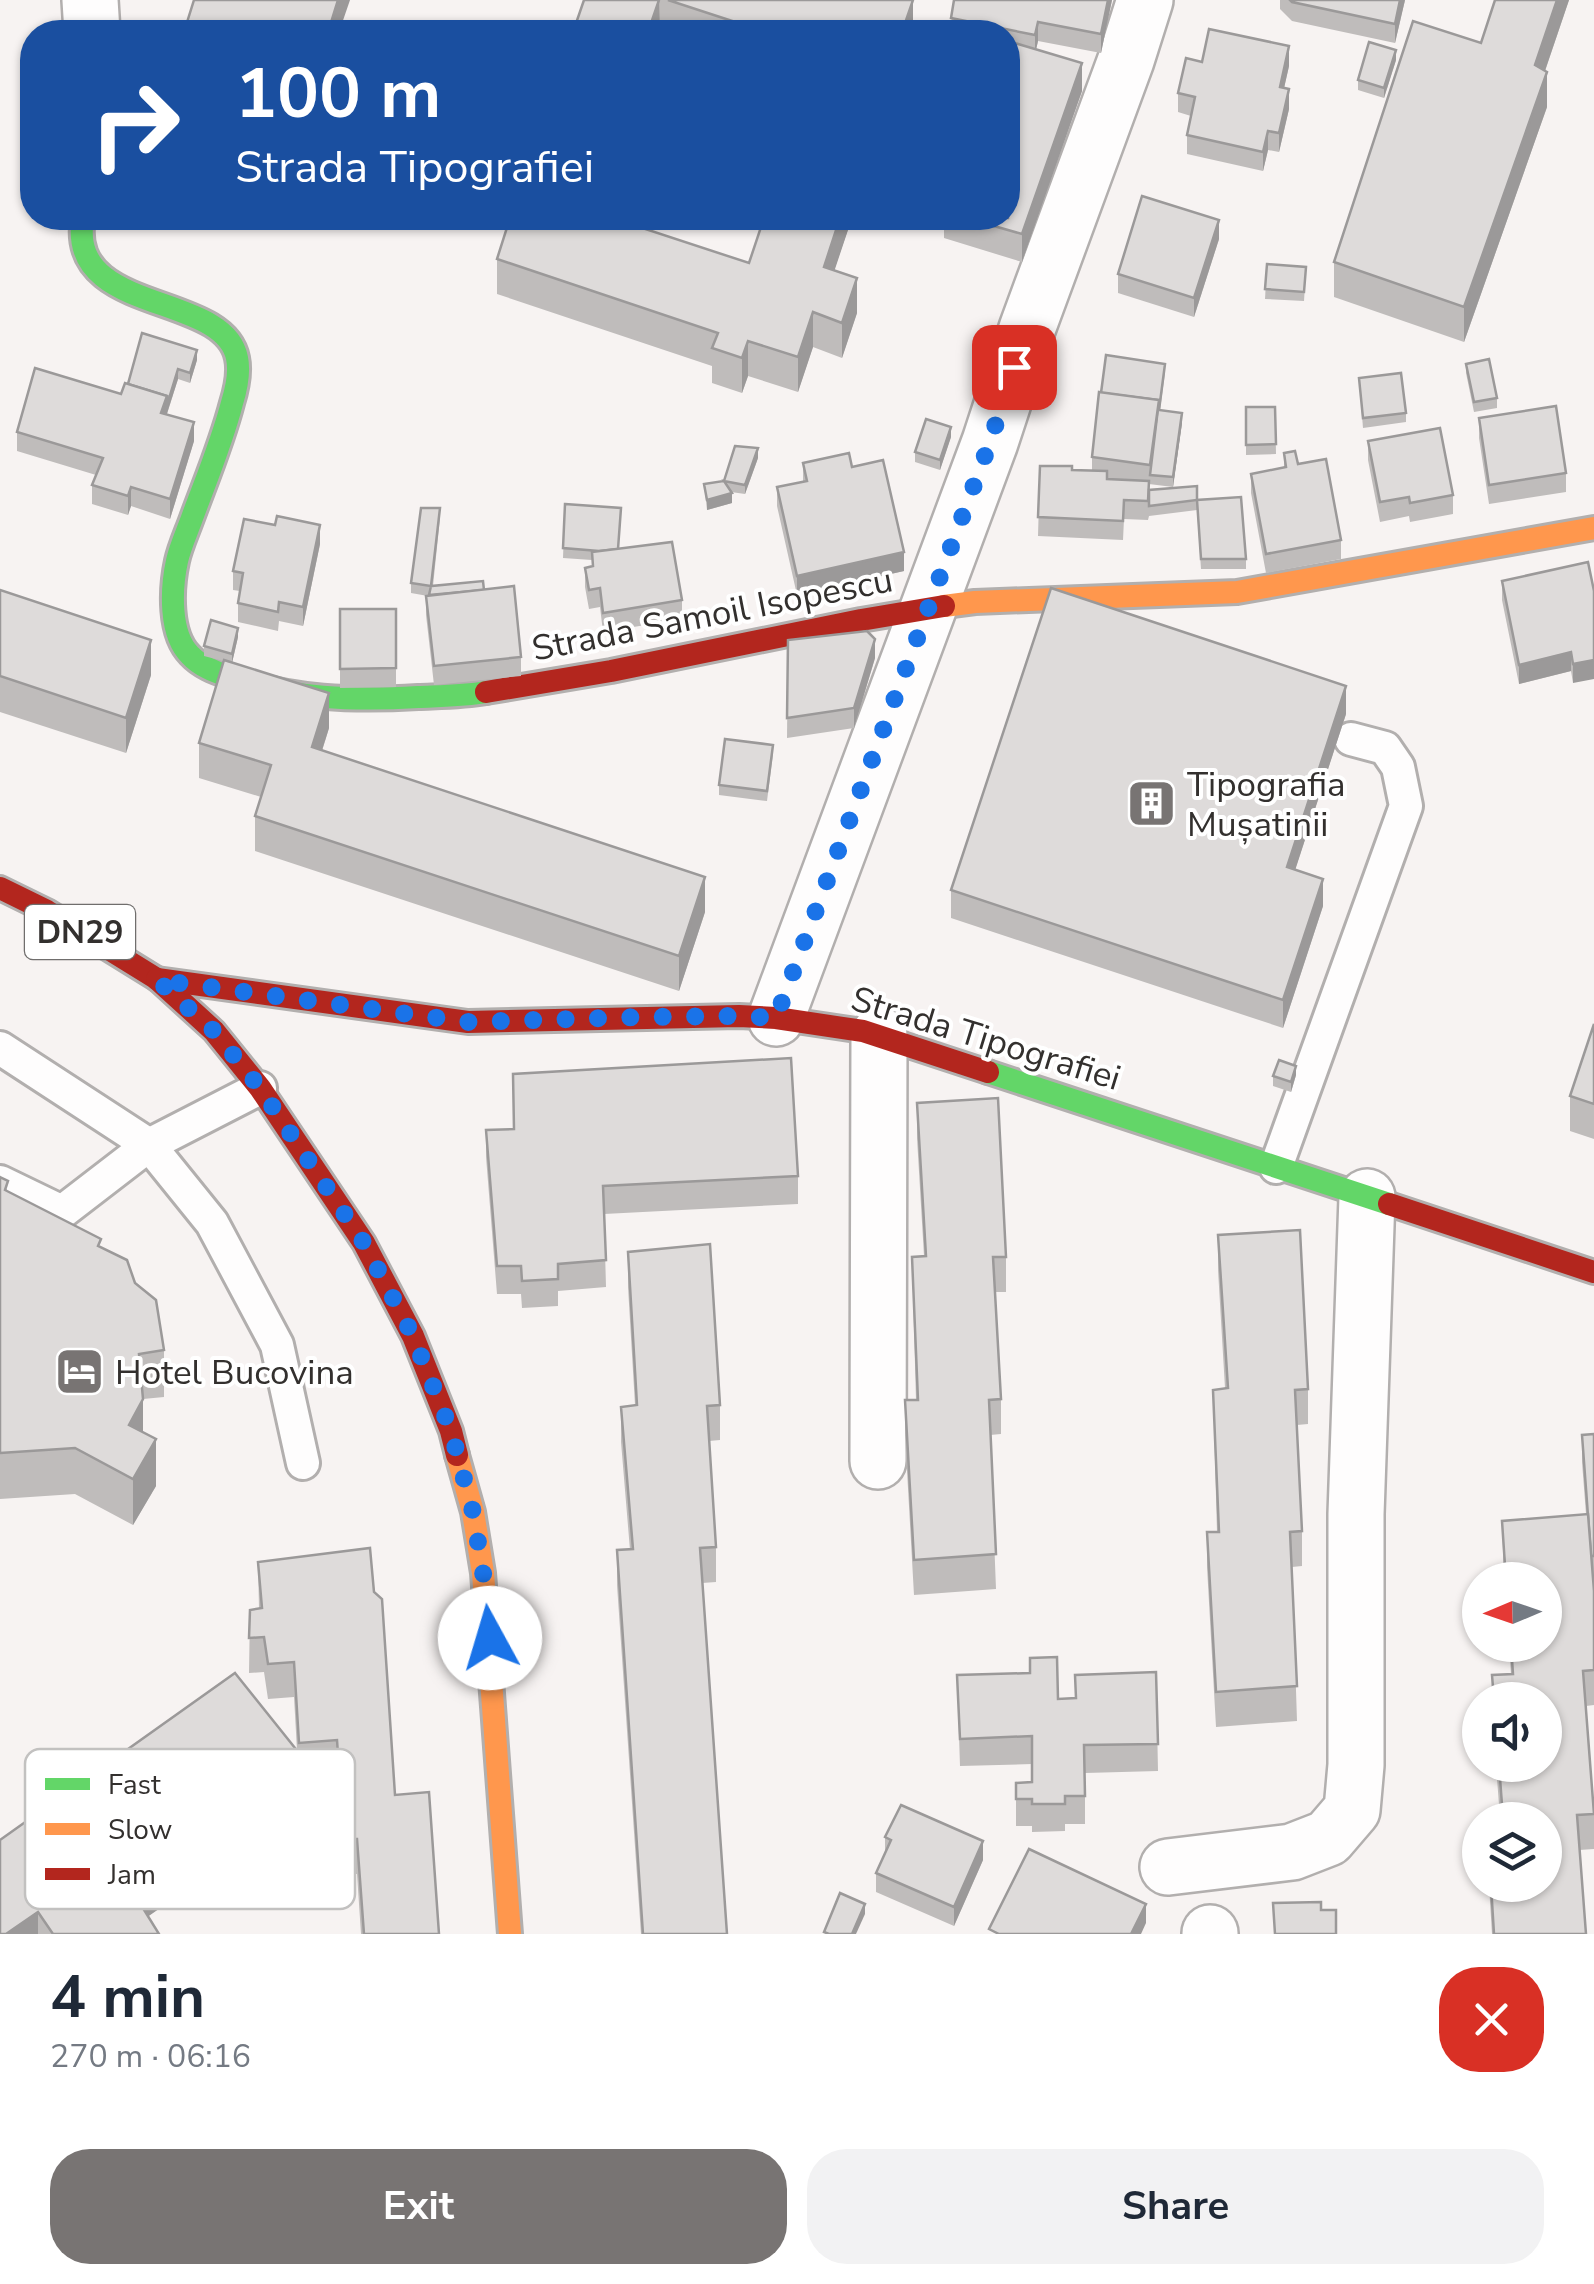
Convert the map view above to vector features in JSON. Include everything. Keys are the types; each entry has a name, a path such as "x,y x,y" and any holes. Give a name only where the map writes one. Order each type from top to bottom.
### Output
{"street":[{"path":"776,1018 990,442 1144,0"},
{"name":"Strada Samoil Isopescu","path":"81,230 89,258 100,276 120,288 220,328 237,356 236,388 226,427 177,560 172,617 188,654 209,669 254,686 321,698 474,694 927,608 976,602 1237,592 1594,528"},
{"name":"DN29","path":"0,888 47,911 157,980 214,1031 260,1088 364,1243 413,1336 451,1431 473,1512 483,1572 510,1934"},
{"name":"Strada Tipografiei","path":"157,980 468,1022 776,1018 863,1031 1594,1272"},
{"path":"878,1460 879,1035"},
{"path":"1168,1867 1292,1852 1328,1838 1352,1810 1356,1765 1356,1514 1367,1197"}],"lane":[{"path":"1276,1167 1406,806 1398,767 1385,748 1351,739"},
{"path":"0,1048 149,1145 212,1223 277,1344 304,1463"},
{"path":"0,1182 62,1212 149,1145 260,1088"}],"building":[{"path":"194,0 338,0 332,20 188,20"},
{"path":"584,0 659,0 652,20 577,20"},
{"path":"668,0 913,0 906,20 729,20"},
{"path":"954,0 1108,0 1101,34 1038,22 1035,35 1020,32 1020,20 951,18"},
{"path":"1290,0 1400,0 1395,24"},
{"path":"1495,0 1557,0 1535,65 1547,72 1464,307 1334,262 1413,21 1481,43"},
{"path":"1209,29 1289,46 1280,87 1289,89 1279,133 1268,131 1263,152 1187,135 1195,97 1178,93 1186,58 1202,62"},
{"path":"1369,42 1396,50 1384,88 1358,80"},
{"path":"1020,45 1082,63 1022,234 1008,230 1020,230"},
{"path":"1142,196 1219,220 1194,298 1118,274"},
{"path":"506,230 649,230 749,263 760,230 836,230 824,267 857,278 842,323 813,312 798,357 748,341 742,358 712,348 718,333 497,259"},
{"path":"1267,264 1306,267 1304,292 1265,289"},
{"path":"142,333 197,350 190,373 178,369 167,405 167,396 128,384"},
{"path":"1106,355 1165,364 1159,410 1182,413 1173,477 1150,475 1159,400 1101,393"},
{"path":"1489,359 1497,398 1474,402 1466,364"},
{"path":"35,368 121,394 125,383 167,396 161,413 194,422 170,499 131,487 128,496 92,485 103,458 17,432"},
{"path":"1401,373 1406,413 1363,418 1359,378"},
{"path":"1099,392 1159,400 1150,465 1092,457"},
{"path":"1556,406 1566,473 1489,485 1479,418"},
{"path":"1246,407 1275,407 1276,444 1246,445"},
{"path":"926,419 951,427 940,460 915,452"},
{"path":"1440,428 1453,495 1410,503 1409,497 1380,502 1368,441"},
{"path":"735,446 758,448 745,485 724,481"},
{"path":"1295,451 1298,464 1326,459 1341,540 1266,554 1251,474 1286,467 1284,453"},
{"path":"849,453 852,467 883,460 904,552 797,576 777,487 807,481 803,463"},
{"path":"1040,466 1072,466 1072,470 1107,471 1107,479 1149,481 1148,501 1124,500 1123,521 1038,517"},
{"path":"724,481 732,493 707,500 704,484"},
{"path":"1197,486 1197,500 1149,506 1149,490"},
{"path":"1241,497 1246,559 1201,559 1197,500"},
{"path":"565,504 621,508 618,549 563,548"},
{"path":"421,508 440,508 431,586 411,583"},
{"path":"277,516 320,525 303,607 279,602 278,612 238,603 243,573 233,571 244,519 275,525"},
{"path":"672,542 682,600 603,613 600,588 589,590 585,568 593,566 592,552"},
{"path":"1588,562 1594,591 1594,660 1573,664 1571,652 1519,665 1502,581"},
{"path":"483,581 484,590 429,595 431,586"},
{"path":"514,586 521,657 434,666 426,596"},
{"name":"Tipografia Mușatinii","path":"1051,588 1346,686 1287,867 1323,879 1283,1000 951,890"},
{"path":"0,590 151,640 126,718 0,676"},
{"path":"340,609 396,609 396,668 340,669"},
{"path":"211,620 238,628 232,654 204,646"},
{"path":"867,631 875,639 854,708 787,718 788,640"},
{"path":"224,660 329,693 312,747 705,877 679,956 255,816 271,765 199,743"},
{"path":"725,739 773,745 767,791 719,785"},
{"path":"1594,1024 1594,1104 1570,1096"},
{"path":"791,1058 798,1176 603,1186 606,1260 558,1264 558,1279 522,1281 521,1266 497,1266 486,1130 514,1129 513,1074"},
{"path":"1279,1060 1296,1066 1291,1082 1273,1076"},
{"path":"998,1098 1006,1257 993,1257 1001,1399 989,1400 996,1554 914,1560 905,1400 918,1400 912,1257 926,1256 917,1103"},
{"name":"Hotel Bucovina","path":"0,1177 8,1181 5,1190 101,1239 98,1246 127,1260 135,1283 156,1300 164,1350 139,1354 143,1399 129,1425 156,1439 133,1479 75,1448 0,1453"},
{"path":"1300,1230 1308,1389 1295,1390 1302,1531 1290,1532 1297,1686 1216,1692 1207,1532 1219,1532 1213,1390 1228,1388 1218,1235"},
{"path":"710,1244 720,1405 707,1406 716,1547 700,1548 727,1934 643,1934 617,1550 633,1549 621,1407 637,1405 628,1252"},
{"path":"1594,1434 1594,1556 1591,1556 1582,1435"},
{"path":"1588,1514 1594,1591 1594,1670 1583,1671 1594,1814 1577,1815 1586,1934 1494,1934 1492,1902 1562,1902 1562,1802 1502,1802 1500,1782 1562,1782 1562,1682 1493,1682 1492,1675 1513,1674 1512,1662 1562,1662 1562,1562 1505,1562 1502,1521"},
{"path":"370,1548 374,1592 382,1599 395,1795 429,1792 439,1934 364,1934 355,1839 355,1749 338,1749 337,1740 299,1743 294,1662 268,1664 264,1637 249,1638 250,1610 262,1608 258,1562"},
{"path":"1057,1657 1058,1699 1076,1698 1075,1675 1156,1672 1158,1744 1084,1745 1085,1796 1065,1796 1065,1804 1032,1804 1032,1799 1016,1799 1016,1783 1032,1782 1032,1736 960,1739 957,1675 1030,1673 1030,1658"},
{"path":"235,1673 296,1749 128,1749"},
{"path":"901,1805 983,1841 954,1907 876,1873 891,1840 885,1837"},
{"path":"25,1822 25,1909 144,1909 159,1934 53,1934 38,1912 6,1934 0,1934 0,1840"},
{"path":"1029,1849 1146,1904 1131,1934 999,1934 989,1929"},
{"path":"840,1893 865,1904 852,1934 824,1932"},
{"path":"1321,1902 1321,1910 1336,1910 1336,1934 1275,1934 1273,1903"}],"traffic: fast":[{"path":"83,230 84,249 98,272 121,288 205,322 226,337 237,358 237,381 228,418 175,572 175,623 190,655 230,677 299,694 370,699 486,692"},
{"path":"988,1072 1389,1204"}],"traffic: slow":[{"path":"944,606 1237,592 1594,528"},
{"path":"457,1455 473,1512 483,1573 510,1934"}],"traffic: jam":[{"path":"486,692 944,606"},
{"path":"0,888 47,911 157,979 214,1031 260,1088 364,1243 413,1336 457,1455"},
{"path":"157,979 468,1022 776,1018 863,1031 988,1072"},
{"path":"1389,1204 1594,1272"}],"place":[{"name":"Tipografia Mușatinii","path":"1152,804"},
{"name":"Hotel Bucovina","path":"80,1372"}],"route":[{"path":"490,1638 473,1512 451,1431 413,1336 364,1243 260,1088 214,1031 157,980 468,1022 776,1018 990,442 1014,367"}]}
